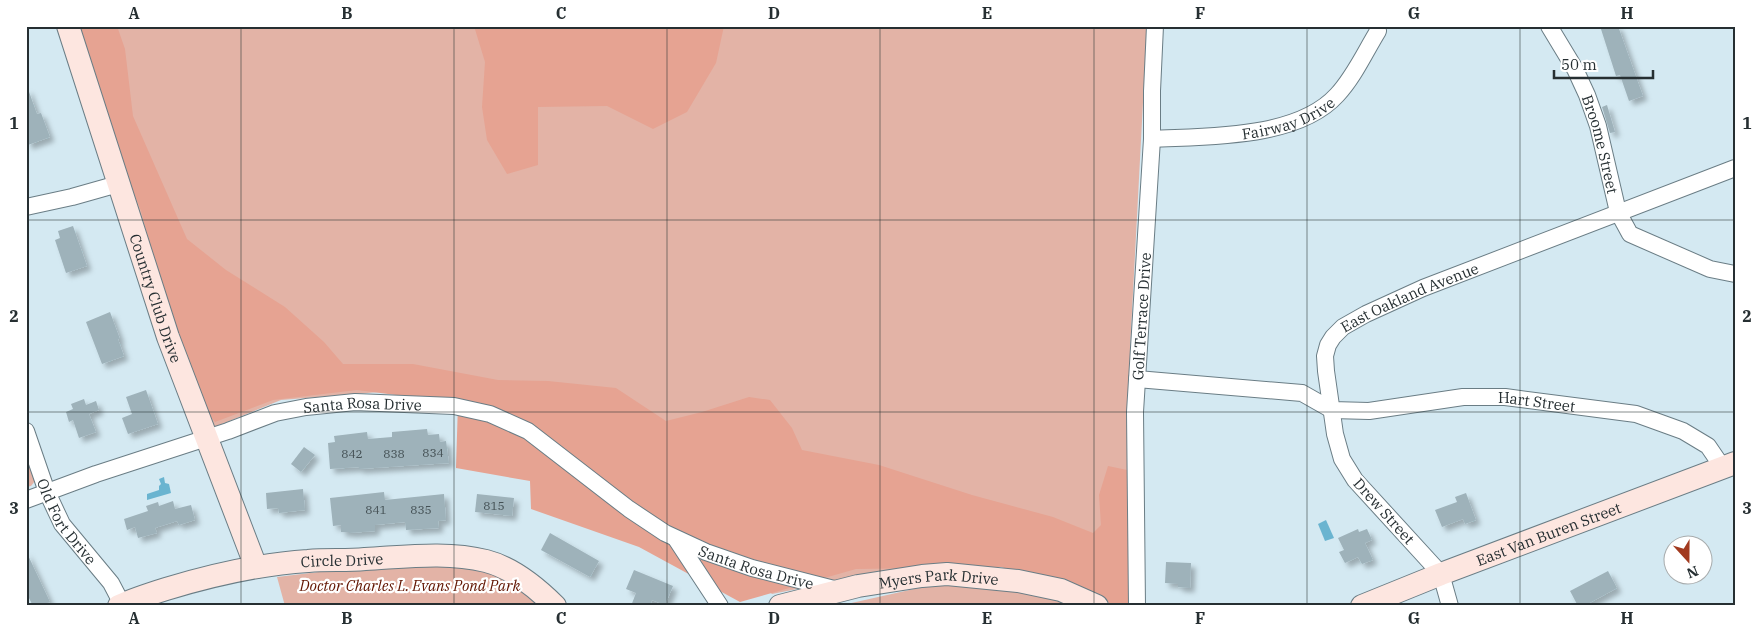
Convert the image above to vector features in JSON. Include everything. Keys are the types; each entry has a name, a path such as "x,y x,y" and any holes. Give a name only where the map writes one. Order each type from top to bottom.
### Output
{"street":[{"name":"Country Club Drive","path":"68,26 168,337 256,567"},
{"name":"Golf Terrace Drive","path":"1137,606 1135,412 1152,139 1155,26"},
{"name":"Broome Street","path":"1550,26 1575,69 1587,95 1598,126 1618,212"},
{"name":"Fairway Drive","path":"1152,139 1236,134 1271,128 1309,116 1328,104 1349,80 1379,28"},
{"name":"East Oakland Avenue","path":"1332,410 1325,356 1328,345 1342,327 1423,288 1735,168"},
{"path":"26,207 118,184"},
{"path":"1618,212 1630,234 1710,269 1735,274"},
{"path":"1137,379 1302,393 1332,410"},
{"name":"Hart Street","path":"1332,410 1369,411 1463,397 1505,397 1636,414 1683,432 1708,446 1729,466"},
{"name":"Santa Rosa Drive","path":"26,500 275,413 306,407 355,402 454,406 490,414 528,431 629,509 675,538 706,552 752,568 840,590"},
{"name":"Drew Street","path":"1332,410 1335,434 1342,458 1355,480 1441,574 1450,606"},
{"name":"Old Fort Drive","path":"26,431 47,492 62,524 111,583 121,605"},
{"name":"East Van Buren Street","path":"1362,606 1441,574 1729,466"},
{"name":"Santa Rosa Drive","path":"675,538 720,606"},
{"name":"Circle Drive","path":"121,605 145,601 188,582 256,567 307,561 423,555 453,556 486,561 503,567 528,581 555,606"},
{"name":"Myers Park Drive","path":"780,606 840,590 922,576 947,574 1035,584 1061,590 1097,606"}],"green space":[{"path":"78,26 1147,26 1130,350 1131,605 1010,564 897,569 772,594 685,521 465,400 380,392 281,400 212,428 181,346"},
{"path":"26,453 35,481 31,486 26,487"},
{"name":"Doctor Charles L. Evans Pond Park","path":"411,565 464,568 503,577 526,591 542,606 285,606 277,577 335,570"},
{"path":"957,582 1003,587 1084,606 838,606 914,589"}],"shaded area":[{"path":"74,26 117,26 125,49 133,116 187,239 226,270 285,307 324,342 343,364 413,364 498,380 548,381 616,388 666,421 749,397 770,400 792,428 802,450 879,465 972,495 1053,517 1093,533 1101,525 1099,495 1108,466 1132,471 1132,606 1116,606 1089,594 1001,567 856,569 740,602 639,547 531,509 530,481 456,468 458,403 357,390 273,400 215,422 200,403 170,323 141,211 107,126"},
{"path":"474,26 724,26 716,63 687,112 653,129 607,106 538,107 538,165 507,174 487,140 482,107 485,62"}],"water":[{"path":"164,477 165,483 169,484 171,493 147,500 147,494 159,490 161,484 159,479"},
{"path":"1326,520 1334,538 1325,541 1318,524"}],"building":[{"path":"1600,26 1618,26 1643,96 1629,101 1620,75 1616,76"},
{"path":"26,89 28,89 37,114 41,113 50,137 28,145 26,139"},
{"path":"1607,105 1615,132 1610,133 1602,107"},
{"path":"73,226 87,266 66,273 55,240 60,238 58,231"},
{"path":"110,312 124,356 102,364 86,322"},
{"path":"146,390 158,424 128,434 122,418 132,414 126,397"},
{"path":"84,399 86,405 96,401 99,410 89,414 96,432 79,438 73,420 69,422 66,412 73,409 71,404"},
{"path":"427,429 428,435 439,434 440,442 446,441 449,463 330,469 328,443 335,442 334,436 367,432 368,439 392,437 392,432"},
{"path":"304,447 315,455 301,472 291,464"},
{"path":"303,489 305,510 279,513 278,508 267,509 266,493"},
{"path":"384,492 385,500 444,494 446,520 438,521 439,528 406,530 405,522 375,525 375,531 349,533 341,532 341,525 333,526 330,498"},
{"path":"1466,493 1476,520 1465,524 1463,519 1442,527 1435,510 1457,502 1455,497"},
{"path":"477,494 514,498 512,516 475,512"},
{"path":"173,501 175,509 191,505 195,520 179,525 177,521 155,528 157,533 138,538 135,527 127,530 124,519 148,511 146,506 158,502 159,506"},
{"path":"1358,529 1359,532 1367,529 1372,540 1365,543 1373,560 1362,564 1358,557 1345,563 1339,552 1344,550 1338,538"},
{"path":"550,533 599,561 590,577 541,550"},
{"path":"26,551 50,602 47,603 49,606 33,606 26,592"},
{"path":"1166,562 1191,563 1190,588 1178,587 1178,584 1165,583"},
{"path":"634,570 673,586 665,605 652,600 650,606 631,606 636,593 626,589"},
{"path":"1608,571 1617,588 1584,606 1578,606 1570,591"}]}
